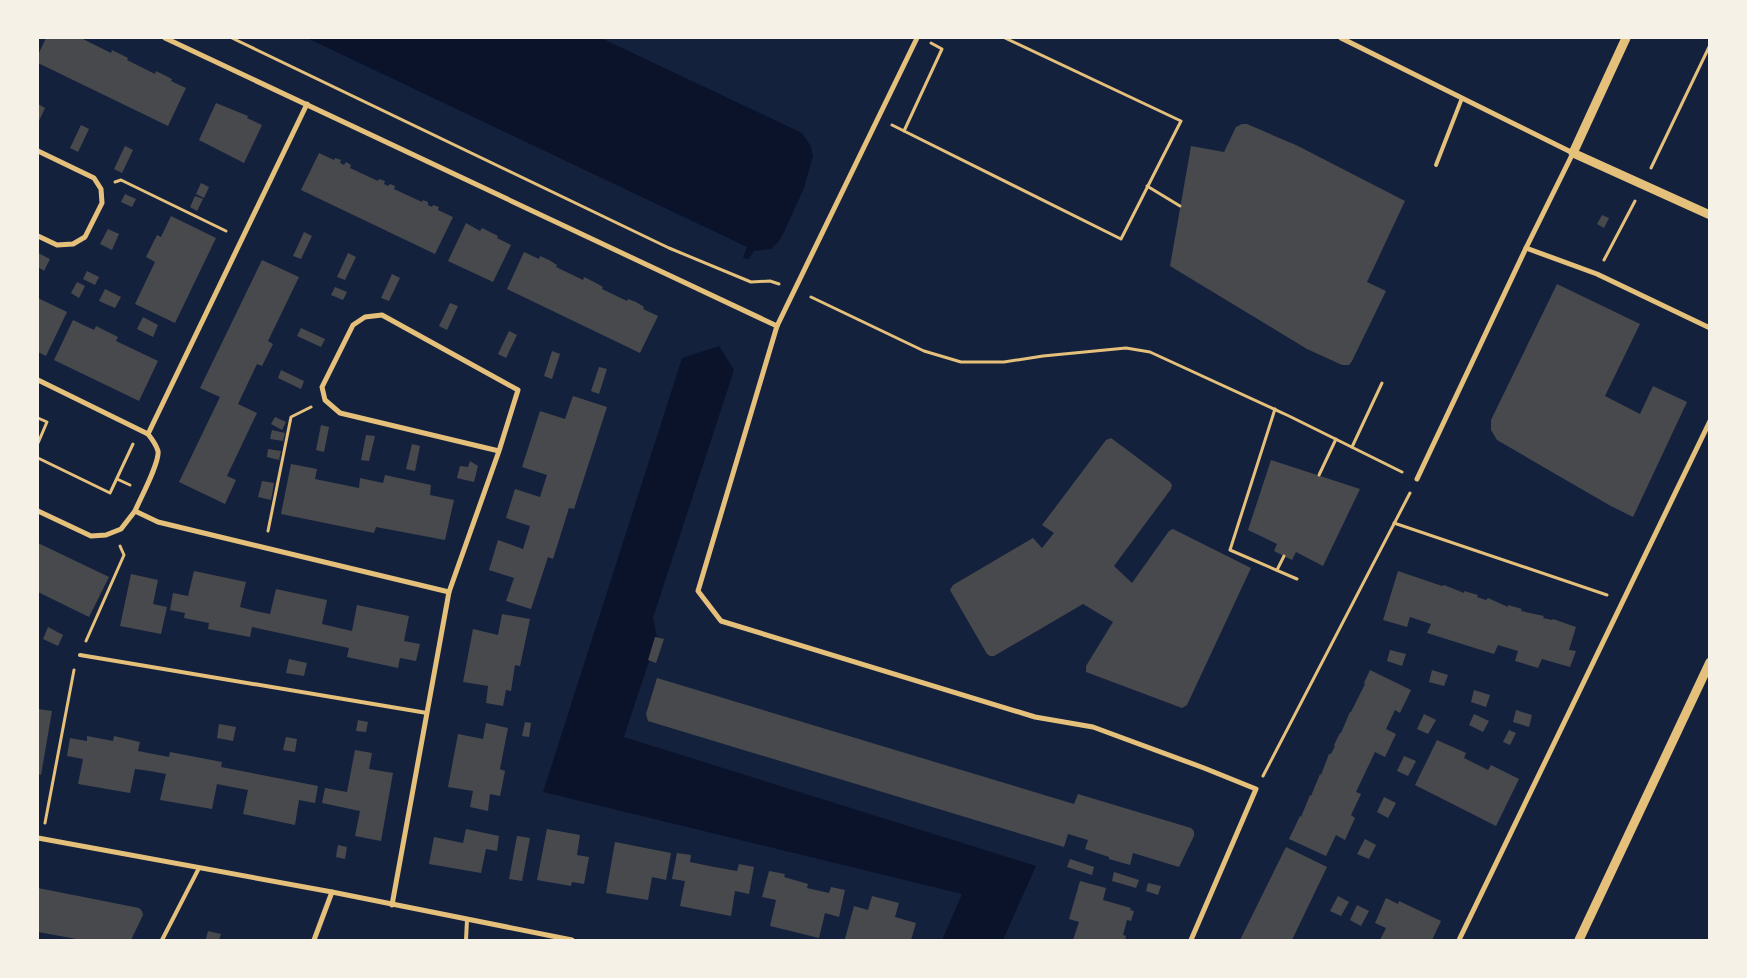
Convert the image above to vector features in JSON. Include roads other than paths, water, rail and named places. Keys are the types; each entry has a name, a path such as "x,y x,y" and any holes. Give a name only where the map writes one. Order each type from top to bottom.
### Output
{"street":[{"path":"164,38 777,326"},
{"path":"917,38 777,326 698,591 721,621 1035,717 1093,728 1204,768 1256,790 1191,940"},
{"path":"1341,38 1573,153 1710,215"},
{"path":"1417,480 1626,38"},
{"path":"148,434 307,104"},
{"path":"38,151 94,178 101,189 102,203 85,237 73,244 57,246 38,236"},
{"path":"1526,248 1597,274 1710,328"},
{"path":"392,905 449,592 499,451 518,390 382,315 366,317 352,325 322,388 325,400 340,413 499,451"},
{"path":"38,380 140,429 148,434 155,443 158,453 156,464 135,511 120,528 113,532 106,535 91,536 38,511"},
{"path":"1459,940 1710,421"},
{"path":"135,511 158,522 449,592"},
{"path":"1579,940 1710,662"},
{"path":"40,838 332,892 572,940"},
{"path":"314,940 332,892"}],"lane":[{"path":"1436,165 1462,98"},
{"path":"80,655 427,713"},
{"path":"162,940 199,868"},
{"path":"466,940 467,920"}],"water":[{"path":"307,38 601,38 802,133 811,146 813,156 804,188 779,241 771,249 754,251 749,259 743,258 747,247"},
{"path":"719,346 734,370 653,618 657,637 624,737 1036,866 1003,940 942,940 962,894 543,792 682,358"}]}
